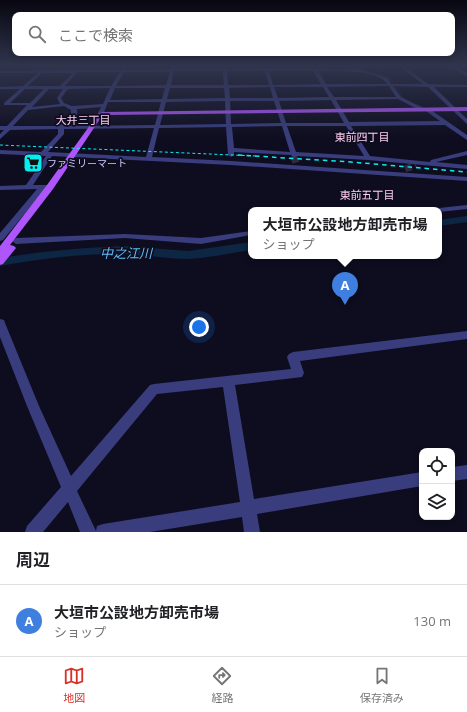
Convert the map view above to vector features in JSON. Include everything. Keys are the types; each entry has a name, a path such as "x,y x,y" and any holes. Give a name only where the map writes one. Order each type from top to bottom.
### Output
{"main road":[{"path":"100,115 422,109 467,110"},
{"path":"340,111 455,110"},
{"path":"0,262 7,244 100,115 115,112 160,113"},
{"path":"7,244 57,187 72,161 72,155"}],"street":[{"path":"3,104 21,90"},
{"path":"0,137 45,90"},
{"path":"62,90 59,96 62,104 64,105"},
{"path":"100,115 112,90"},
{"path":"149,158 156,127 167,90"},
{"path":"226,90 232,150 231,162"},
{"path":"273,90 295,160"},
{"path":"327,90 368,158"},
{"path":"394,90 399,98"},
{"path":"433,90 467,122"},
{"path":"27,109 64,105 72,108 104,104 164,101 399,98 422,109"},
{"path":"3,104 32,104"},
{"path":"104,104 115,112"},
{"path":"43,154 61,134 62,128 74,118 74,111 72,108"},
{"path":"429,111 467,138"},
{"path":"0,128 446,123"},
{"path":"232,150 295,160 467,179"},
{"path":"0,152 231,162 368,158 467,167"},
{"path":"416,166 467,153"},
{"path":"28,187 50,154"},
{"path":"0,188 47,187"},
{"path":"442,210 467,207"},
{"path":"7,244 125,236 201,241 248,233"},
{"path":"0,323 33,406 88,532"},
{"path":"33,532 69,487 154,389 298,373 293,357 467,335"},
{"path":"228,381 252,532"},
{"path":"455,474 467,472"},
{"path":"102,532 419,479"}],"waterway":[{"path":"397,90 403,98"},
{"path":"416,104 423,107"},
{"name":"中之江川","path":"442,223 467,219"},
{"name":"中之江川","path":"0,262 43,255 86,251 124,250 188,255 212,253 248,247"}],"tunnel":[{"path":"294,156 296,163"},
{"path":"405,169 416,165"}],"railway":[{"path":"0,145 250,156"},
{"path":"238,155 250,156"},
{"path":"250,156 256,156"},
{"path":"250,156 351,162 467,172"}],"place":[{"name":"ファミリーマート","path":"33,163"},
{"name":"大垣市公設地方卸売市場","path":"345,305"}],"district":[{"name":"大井三丁目","path":"83,120"},
{"name":"東前四丁目","path":"362,137"},
{"name":"東前五丁目","path":"367,195"}]}
